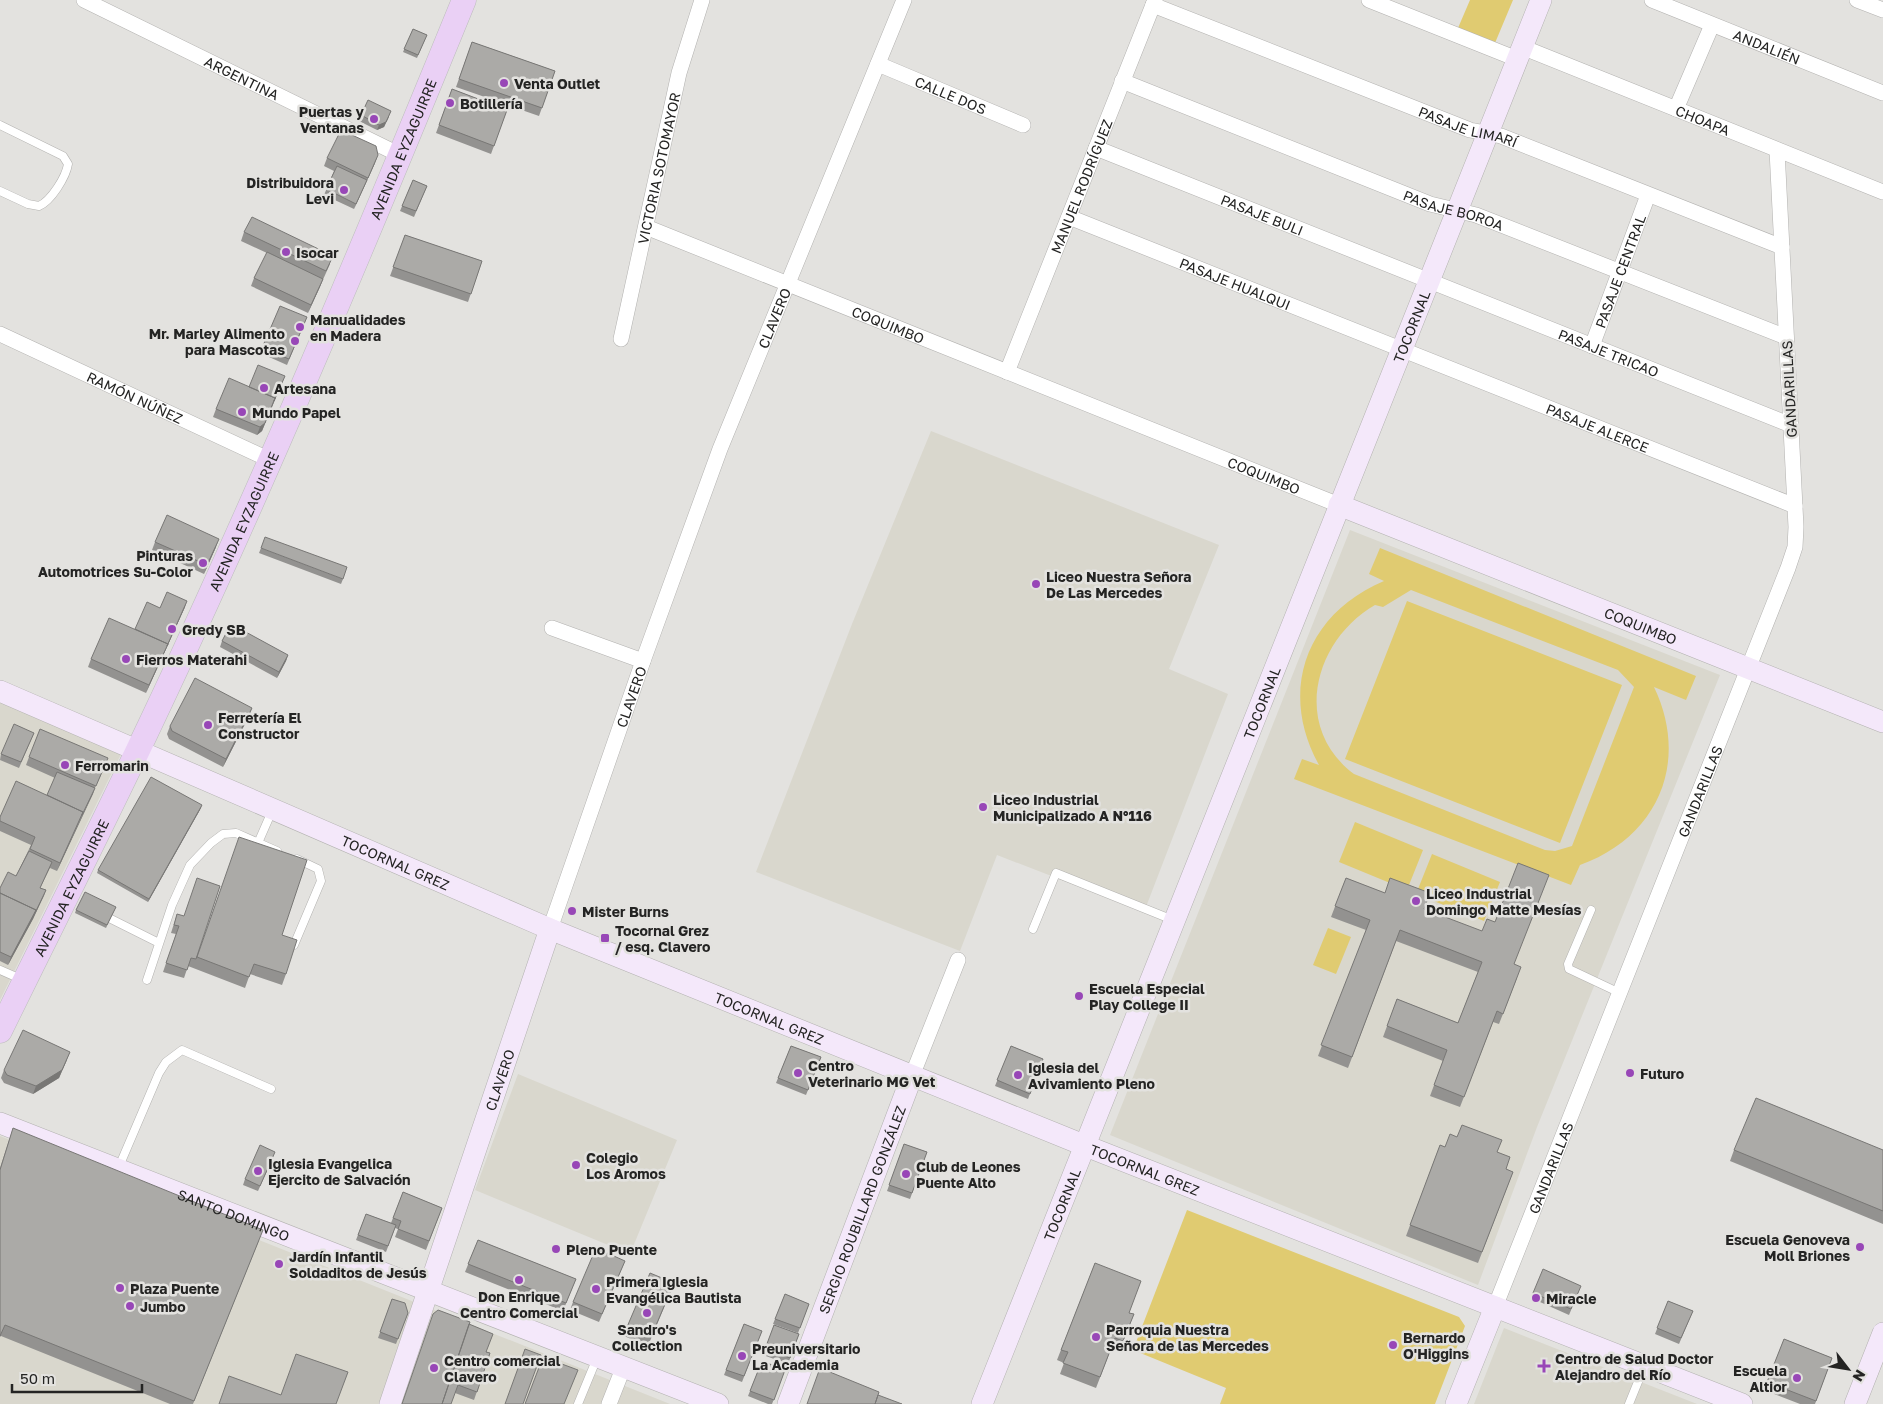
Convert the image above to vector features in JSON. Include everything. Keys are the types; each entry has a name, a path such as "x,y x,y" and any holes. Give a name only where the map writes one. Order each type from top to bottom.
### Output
{"main road":[{"name":"AVENIDA EYZAGUIRRE","path":"0,1031 24,981 71,900 270,460 464,0"}],"street":[{"name":"ARGENTINA","path":"84,0 400,155"},
{"name":"VICTORIA SOTOMAYOR","path":"621,339 679,74 702,0"},
{"name":"CLAVERO","path":"390,1404 550,929 643,661 720,449 904,0"},
{"name":"CHOAPA","path":"1369,0 1676,110 1883,192"},
{"name":"TOCORNAL","path":"982,1404 1541,0"},
{"name":"ANDALIÉN","path":"1652,0 1883,93"},
{"path":"1857,0 1883,10"},
{"name":"MANUEL RODRÍGUEZ","path":"1007,372 1154,2"},
{"name":"PASAJE LIMARÍ","path":"1154,2 1461,126 1501,136 1782,247"},
{"path":"1676,110 1712,25"},
{"name":"CALLE DOS","path":"878,64 1024,125"},
{"name":"PASAJE BOROA","path":"1122,82 1430,204 1476,215 1786,337"},
{"name":"PASAJE BULI","path":"1096,148 1428,282"},
{"name":"GANDARILLAS","path":"1456,1404 1792,558 1796,537 1795,506 1777,150"},
{"name":"PASAJE CENTRAL","path":"1592,346 1648,195"},
{"name":"PASAJE HUALQUI","path":"1069,217 1401,349"},
{"name":"COQUIMBO","path":"646,227 1883,722"},
{"name":"PASAJE TRICAO","path":"1428,282 1791,425"},
{"name":"RAMÓN NÚÑEZ","path":"0,334 270,460"},
{"name":"PASAJE ALERCE","path":"1401,349 1795,506"},
{"path":"552,628 643,661"},
{"name":"TOCORNAL GREZ","path":"0,690 550,929 1086,1146 1742,1404"},
{"name":"SERGIO ROUBILLARD GONZÁLEZ","path":"788,1404 958,960"},
{"name":"SANTO DOMINGO","path":"0,1123 718,1404"},
{"path":"1855,1404 1883,1333"},
{"path":"610,1404 624,1366"}],"lane":[{"path":"0,125 63,156 68,164 65,173 48,200 39,206 28,204 0,191"},
{"path":"258,842 273,810"},
{"path":"147,980 172,905 190,865 211,843 223,834 236,833 284,854"},
{"path":"292,857 318,868 321,881 294,945"},
{"path":"1034,929 1056,873 1175,921"},
{"path":"1591,910 1568,964 1569,969 1620,993"},
{"path":"110,919 159,943"},
{"path":"0,970 24,981"},
{"path":"118,1169 159,1074 166,1062 182,1050 271,1089"},
{"path":"578,1404 597,1356"},
{"path":"1629,1404 1645,1366"}],"shaded area":[{"path":"1470,0 1513,0 1495,43 1458,28"},
{"path":"931,431 1219,545 1169,669 1228,694 1144,912 997,855 960,951 756,872 852,624"},
{"name":"Liceo Industrial Domingo Matte Mesías","path":"1350,530 1720,675 1537,1127 1478,1285 1110,1135"},
{"path":"1380,548 1696,676 1686,700 1654,687 1664,715 1669,743 1667,769 1660,794 1647,816 1630,836 1607,852 1580,865 1571,885 1294,779 1302,759 1319,765 1307,737 1301,710 1301,683 1307,658 1318,634 1335,613 1357,595 1384,581 1369,574","holes":["1411,590 1618,670 1634,687 1572,846 1555,851 1545,850 1354,774 1334,755 1322,733 1317,709 1318,685 1325,661 1337,640 1354,620 1375,605 1383,607"]},
{"path":"1407,601 1622,685 1560,843 1345,759"},
{"path":"0,698 122,752 0,1000"},
{"path":"1355,822 1423,850 1407,890 1339,862"},
{"path":"1432,854 1500,882 1484,921 1416,894"},
{"path":"1328,928 1351,937 1336,974 1313,965"},
{"name":"Colegio Los Aromos","path":"518,1074 677,1140 630,1254 475,1190"},
{"path":"0,1136 259,1240 670,1404 0,1404"},
{"path":"1187,1210 1459,1317 1465,1326 1435,1404 1220,1404 1226,1388 1133,1350"},
{"name":"Centro de Salud Doctor Alejandro del Río","path":"1504,1328 1697,1404 1474,1404"}],"building":[{"path":"413,29 427,35 418,55 404,49"},
{"name":"Venta Outlet","path":"472,42 555,71 542,108 459,79"},
{"path":"452,89 507,110 494,146 439,125"},
{"name":"Puertas y Ventanas","path":"368,100 391,111 386,122 379,125 361,115"},
{"path":"341,130 376,146 378,155 368,178 327,158"},
{"name":"Distribuidora Levi","path":"337,166 367,180 356,204 326,189"},
{"path":"413,180 427,186 416,211 402,206"},
{"path":"252,217 333,256 326,271 244,232"},
{"path":"405,235 482,261 471,294 393,267"},
{"path":"267,252 323,279 311,305 254,278"},
{"path":"280,306 307,317 289,359 262,348"},
{"name":"Artesana","path":"258,365 285,376 274,401 275,398 249,387"},
{"name":"Mundo Papel","path":"229,378 275,398 265,423 260,427 216,409"},
{"path":"167,515 219,539 207,565 155,542"},
{"path":"265,537 347,567 343,579 261,548"},
{"path":"167,592 187,601 168,644 135,629 147,602 160,608"},
{"name":"Fierros Materahi","path":"109,618 168,644 149,685 91,659"},
{"path":"231,624 288,655 279,672 222,641"},
{"name":"Ferretería El Constructor","path":"195,678 252,708 226,759 172,731 170,726"},
{"path":"14,724 34,733 21,762 1,754"},
{"name":"Ferromarin","path":"40,729 108,758 96,786 29,757"},
{"path":"57,772 95,788 82,815 83,812 47,795"},
{"path":"151,777 202,805 149,899 98,870"},
{"path":"16,781 83,812 60,863 30,849 35,837 0,821"},
{"path":"239,837 307,860 282,935 297,940 286,974 254,964 249,977 197,957"},
{"path":"29,851 52,862 40,888 46,890 35,913 36,910 0,893 0,888 8,872 16,876"},
{"path":"1518,863 1549,875 1514,964 1521,967 1503,1014 1497,1011 1464,1097 1434,1085 1447,1050 1387,1026 1397,999 1458,1023 1482,962 1400,930 1352,1057 1321,1045 1370,920 1335,906 1346,878 1385,893 1390,878 1430,893 1424,909 1482,931 1487,919 1495,922"},
{"path":"197,878 220,886 196,959 191,958 187,970 166,963 179,926 174,925 177,914 184,916"},
{"path":"85,892 116,907 107,925 76,910"},
{"path":"0,893 36,910 11,957 0,952"},
{"path":"23,1030 70,1052 62,1070 36,1086 7,1075 4,1070"},
{"name":"Centro Veterinario MG Vet","path":"791,1046 821,1057 808,1090 778,1078"},
{"name":"Iglesia del Avivamiento Pleno","path":"1011,1046 1043,1059 1030,1094 997,1080"},
{"path":"1756,1098 1883,1150 1883,1211 1734,1150"},
{"path":"1462,1125 1502,1140 1497,1152 1510,1157 1506,1169 1513,1172 1482,1252 1410,1225 1440,1145 1445,1147 1450,1134 1457,1137"},
{"name":"Plaza Puente","path":"13,1128 263,1230 194,1401 5,1325 0,1336 0,1170"},
{"name":"Club de Leones Puente Alto","path":"904,1144 927,1152 912,1193 889,1185"},
{"name":"Iglesia Evangelica Ejercito de Salvación","path":"260,1145 275,1152 260,1186 245,1179"},
{"path":"403,1192 442,1208 429,1241 398,1229 401,1221 393,1218"},
{"path":"366,1214 396,1225 388,1246 358,1235"},
{"name":"Don Enrique Centro Comercial","path":"478,1240 576,1279 566,1303 468,1264"},
{"name":"Primera Iglesia Evangélica Bautista","path":"596,1248 625,1261 602,1314 573,1302"},
{"name":"Parroquia Nuestra Señora de las Mercedes","path":"1095,1263 1141,1281 1129,1313 1134,1314 1123,1341 1115,1338 1100,1377 1063,1363 1068,1352 1061,1350"},
{"path":"1543,1269 1581,1286 1571,1309 1533,1293"},
{"name":"Sandro's Collection","path":"650,1273 674,1283 651,1337 627,1327"},
{"path":"785,1294 809,1304 800,1328 775,1319"},
{"path":"392,1299 405,1303 408,1313 398,1339 380,1332"},
{"path":"1668,1301 1693,1311 1681,1338 1657,1328"},
{"name":"Centro comercial Clavero","path":"438,1310 470,1322 442,1404 402,1404 433,1314"},
{"path":"469,1324 493,1334 486,1352 490,1353 477,1392 458,1385 451,1404 442,1404"},
{"name":"Preuniversitario La Academia","path":"744,1324 762,1331 744,1376 726,1370"},
{"path":"774,1325 799,1334 790,1358 765,1349"},
{"name":"Escuela Altior","path":"1784,1339 1832,1358 1816,1401 1767,1382"},
{"path":"525,1349 541,1355 523,1404 505,1404"},
{"path":"296,1354 348,1372 336,1404 219,1404 229,1376 281,1395"},
{"path":"543,1357 578,1370 564,1404 525,1404"},
{"path":"762,1361 785,1370 774,1400 750,1391"},
{"path":"820,1368 879,1392 875,1404 807,1404"},
{"path":"878,1395 902,1404 875,1404"}],"place":[{"name":"Venta Outlet","path":"504,83"},
{"name":"Botillería","path":"450,103"},
{"name":"Puertas y Ventanas","path":"374,119"},
{"name":"Distribuidora Levi","path":"344,190"},
{"name":"Isocar","path":"286,252"},
{"name":"Manualidades en Madera","path":"300,327"},
{"name":"Mr. Marley Alimento para Mascotas","path":"295,341"},
{"name":"Artesana","path":"264,388"},
{"name":"Mundo Papel","path":"242,412"},
{"name":"Pinturas Automotrices Su-Color","path":"203,563"},
{"name":"Liceo Nuestra Señora De Las Mercedes","path":"1036,584"},
{"name":"Gredy SB","path":"172,629"},
{"name":"Fierros Materahi","path":"126,659"},
{"name":"Ferretería El Constructor","path":"208,725"},
{"name":"Ferromarin","path":"65,765"},
{"name":"Liceo Industrial Municipalizado A N°116","path":"983,807"},
{"name":"Liceo Industrial Domingo Matte Mesías","path":"1416,901"},
{"name":"Mister Burns","path":"572,911"},
{"name":"Tocornal Grez / esq. Clavero","path":"605,938"},
{"name":"Escuela Especial Play College II","path":"1079,996"},
{"name":"Centro Veterinario MG Vet","path":"798,1073"},
{"name":"Futuro","path":"1630,1073"},
{"name":"Iglesia del Avivamiento Pleno","path":"1018,1075"},
{"name":"Colegio Los Aromos","path":"576,1165"},
{"name":"Iglesia Evangelica Ejercito de Salvación","path":"258,1171"},
{"name":"Club de Leones Puente Alto","path":"906,1174"},
{"name":"Escuela Genoveva Moll Briones","path":"1860,1247"},
{"name":"Pleno Puente","path":"556,1249"},
{"name":"Jardín Infantil Soldaditos de Jesús","path":"279,1264"},
{"name":"Don Enrique Centro Comercial","path":"519,1280"},
{"name":"Plaza Puente","path":"120,1288"},
{"name":"Primera Iglesia Evangélica Bautista","path":"596,1289"},
{"name":"Miracle","path":"1536,1298"},
{"name":"Jumbo","path":"130,1306"},
{"name":"Sandro's Collection","path":"647,1313"},
{"name":"Parroquia Nuestra Señora de las Mercedes","path":"1096,1337"},
{"name":"Bernardo O'Higgins","path":"1393,1345"},
{"name":"Preuniversitario La Academia","path":"742,1356"},
{"name":"Centro de Salud Doctor Alejandro del Río","path":"1544,1366"},
{"name":"Centro comercial Clavero","path":"434,1368"},
{"name":"Escuela Altior","path":"1797,1378"}]}
